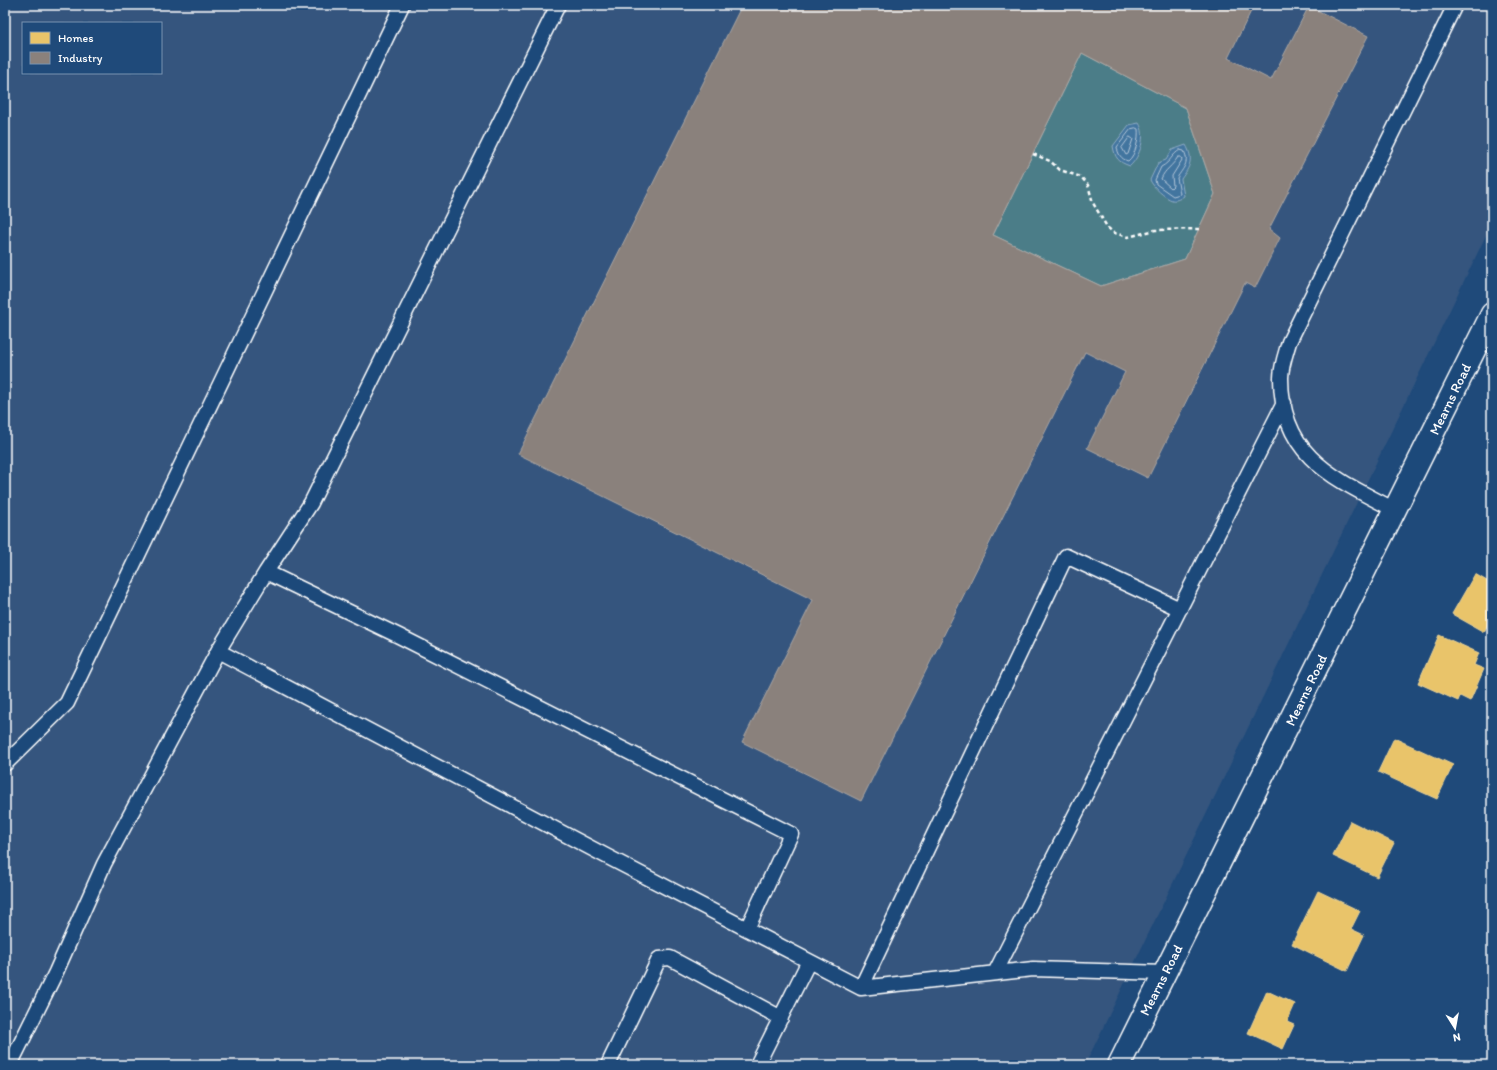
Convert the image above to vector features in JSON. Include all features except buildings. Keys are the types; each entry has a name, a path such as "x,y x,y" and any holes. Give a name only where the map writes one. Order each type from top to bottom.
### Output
{"street":[{"name":"Mearns Road","path":"1119,1065 1492,314"}],"lane":[{"path":"5,764 67,703 402,5"},
{"path":"10,1065 56,972 104,864 218,651 266,572 311,504 558,5"},
{"path":"1395,510 1338,481 1308,456 1287,423 1281,377 1289,342 1455,5"},
{"path":"995,973 1284,403"},
{"path":"861,988 1066,556 1180,609"},
{"path":"266,572 399,636 791,834 747,929"},
{"path":"218,651 861,988 1033,969 1165,973"},
{"path":"608,1065 659,960 670,958 781,1018"},
{"path":"757,1065 809,961"}],"path":[{"path":"1033,154 1050,161 1060,170 1081,177 1088,185 1093,203 1107,227 1114,233 1128,237 1155,230 1199,229"}],"shaded area":[{"path":"5,5 1492,5 1492,223 1085,1065 5,1065"}],"green space":[{"path":"1082,53 1186,108 1215,194 1185,259 1101,286 993,235"}],"water":[{"path":"1139,123 1142,134 1141,146 1137,157 1130,166 1118,159 1113,146 1129,125"},
{"path":"1186,145 1190,155 1190,163 1187,171 1181,179 1184,196 1177,200 1172,200 1160,192 1150,180 1158,163 1166,160 1172,150"}]}
